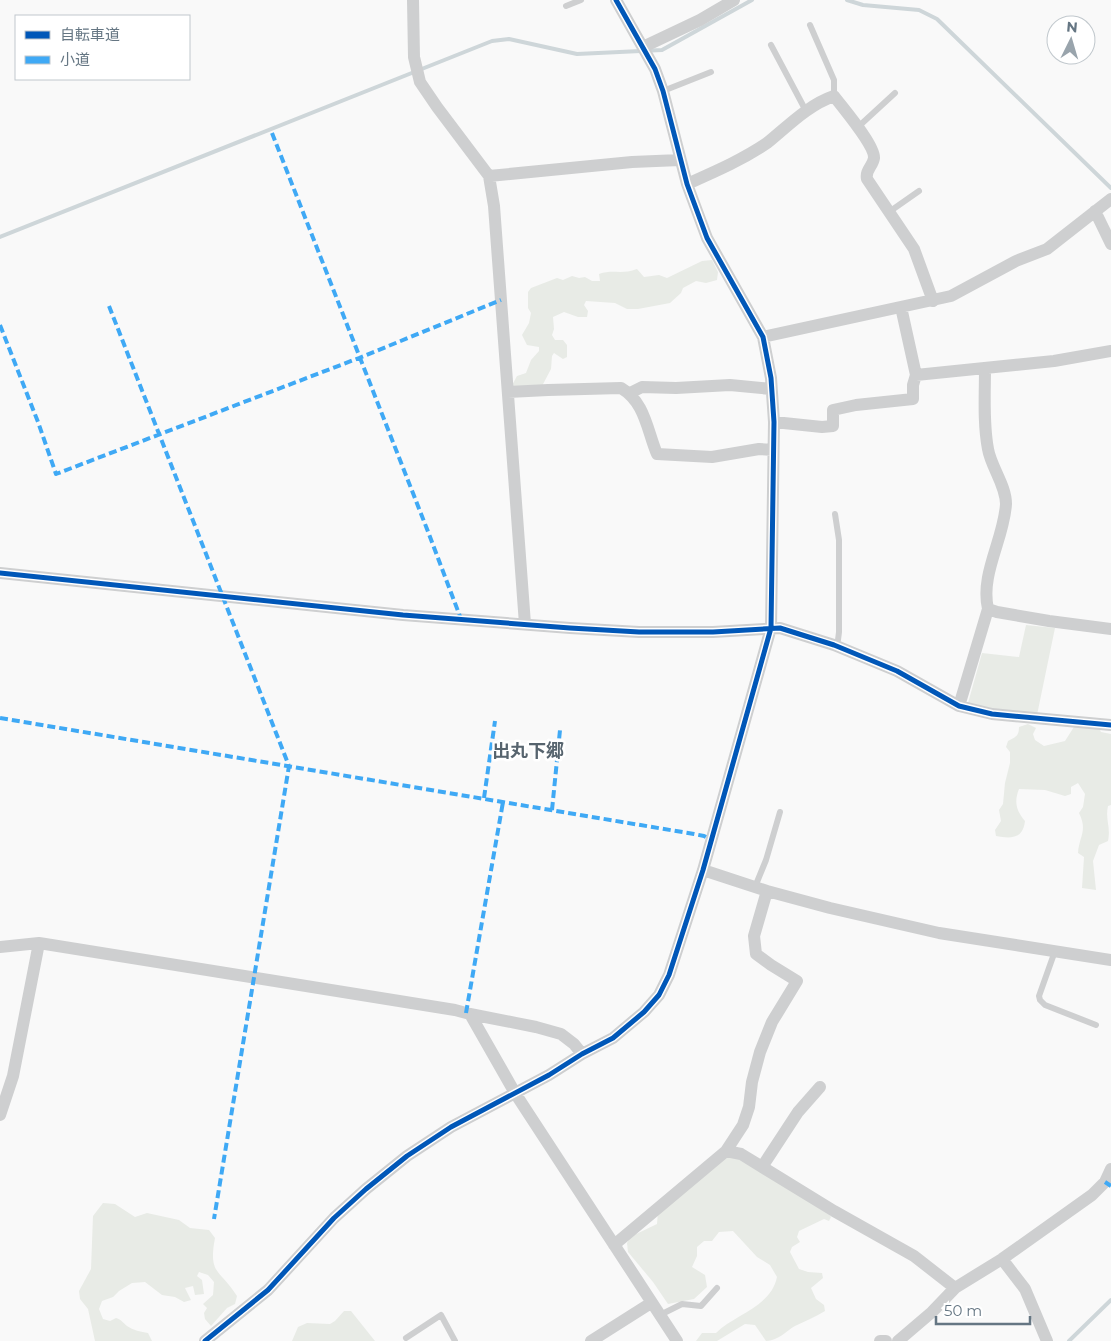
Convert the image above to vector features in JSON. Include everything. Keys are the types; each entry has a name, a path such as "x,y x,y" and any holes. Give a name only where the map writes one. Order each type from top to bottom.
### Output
{"street":[{"path":"413,0 414,57 420,82 489,176 494,206 525,624"},
{"path":"205,1341 268,1290 334,1218 372,1183 407,1156 451,1127 549,1075 582,1054 613,1038 644,1012 659,995 669,975 703,870 771,628 774,422 771,388 763,337 707,238 687,184 663,91 655,69 616,0"},
{"path":"643,47 700,20 734,0"},
{"path":"687,184 730,166 766,143 806,111 823,100 834,96 858,127 872,150 874,158 866,173 867,179 875,194 914,249 932,301"},
{"path":"489,176 632,162 680,160"},
{"path":"763,337 932,301 957,293 1016,261 1047,249 1111,199"},
{"path":"1094,211 1111,244"},
{"path":"774,422 822,427 833,426 833,410 856,404 913,400 913,385 916,375 901,307"},
{"path":"916,375 1054,361 1111,351"},
{"path":"959,706 988,609 985,598 987,585 1006,502 988,450 985,418 985,368"},
{"path":"630,393 642,387 676,388 730,385 771,388"},
{"path":"508,392 621,388 630,393 642,409 657,454 712,457 759,449 773,450"},
{"path":"0,574 403,615 639,632 713,632 780,628 834,645 897,671 959,706 992,714 1111,726"},
{"path":"988,609 1049,621 1111,629"},
{"path":"703,870 761,889 830,908 939,933 1111,960"},
{"path":"614,1246 726,1152 743,1126 760,1052 772,1022 797,981 756,954 754,936 761,889"},
{"path":"0,947 39,943 454,1010 536,1026 561,1034 574,1044 582,1054"},
{"path":"0,1116 12,1076 39,943"},
{"path":"470,1014 515,1093 677,1341"},
{"path":"762,1167 798,1112 820,1088"},
{"path":"726,1152 741,1154 834,1211 914,1256 955,1288"},
{"path":"898,1341 932,1312 955,1288 1002,1258 1092,1195 1104,1182 1111,1169"},
{"path":"1002,1258 1025,1289 1047,1341"},
{"path":"591,1341 651,1303"},
{"path":"880,1341 886,1341"}],"lane":[{"path":"566,6 581,0"},
{"path":"810,25 834,80 834,96"},
{"path":"772,45 806,111"},
{"path":"663,91 711,72"},
{"path":"858,127 895,93"},
{"path":"889,212 919,191"},
{"path":"834,645 838,640 839,632 840,577 839,540 835,514"},
{"path":"761,889 766,860 780,812"},
{"path":"1055,951 1039,996 1040,1000 1045,1006 1096,1025"},
{"path":"660,1314 682,1304 701,1306 717,1288"},
{"path":"406,1338 441,1315 455,1341"}],"shaded area":[{"path":"712,260 718,272 717,280 706,283 696,281 683,288 681,293 670,303 638,309 627,309 615,303 586,301 584,305 588,311 587,317 578,317 564,312 553,317 554,329 552,335 555,340 563,340 567,345 567,357 563,359 554,353 551,369 541,388 510,389 517,376 526,373 531,360 539,351 539,347 527,345 522,335 529,323 531,313 528,308 528,292 531,288 557,278 563,280 572,276 600,281 599,274 626,272 637,269 644,277 659,275 667,278 702,261"},
{"path":"1026,625 1055,628 1037,715 968,703 982,653 1019,657"},
{"path":"1090,717 1095,720 1101,732 1111,734 1111,805 1108,806 1107,815 1109,836 1108,841 1099,845 1093,861 1096,890 1082,888 1084,857 1078,853 1083,824 1079,813 1083,807 1085,794 1078,783 1071,787 1071,794 1065,796 1045,790 1019,789 1017,806 1025,821 1022,831 1015,836 1007,837 996,836 995,830 1001,821 999,810 1003,804 1005,783 1010,763 1010,752 1006,747 1008,741 1018,734 1019,727 1028,724 1036,728 1033,734 1035,740 1044,746 1065,741 1079,719"},
{"path":"728,1155 740,1159 831,1217 829,1221 824,1219 799,1231 797,1237 800,1242 792,1247 790,1252 799,1269 822,1273 823,1278 811,1288 816,1299 824,1305 825,1311 770,1341 766,1341 755,1325 745,1324 717,1341 696,1341 702,1333 716,1333 760,1303 768,1296 777,1277 770,1265 757,1257 733,1231 719,1232 712,1241 704,1241 697,1247 697,1256 692,1267 705,1275 707,1287 694,1299 668,1304 653,1282 628,1252 627,1243 630,1237 657,1224 658,1211"},
{"path":"103,1203 115,1204 135,1217 147,1213 179,1220 190,1228 209,1230 215,1238 213,1250 214,1265 237,1296 235,1304 227,1308 211,1326 205,1319 204,1313 207,1308 203,1304 213,1295 214,1282 208,1275 199,1272 197,1276 202,1280 204,1294 195,1295 193,1286 185,1288 191,1300 184,1302 175,1297 162,1295 145,1282 132,1283 113,1297 102,1301 99,1309 103,1319 110,1321 116,1318 121,1320 132,1329 148,1333 152,1341 95,1341 88,1309 80,1299 79,1291 91,1269 93,1216"},
{"path":"344,1311 351,1311 375,1341 292,1341 298,1327 307,1323 330,1324"}],"waterway":[{"path":"0,237 492,41 509,39 577,54 662,50 752,0"},
{"path":"847,0 863,5 919,10 937,19 1111,188"},
{"path":"1069,1341 1111,1300"}],"marked path":[{"path":"272,133 461,619"},
{"path":"0,325 56,474 359,358 501,300"},
{"path":"109,306 289,766 214,1219"},
{"path":"0,718 694,834 711,840"},
{"path":"484,798 495,721"},
{"path":"552,810 560,730"},
{"path":"466,1013 503,802"},
{"path":"1105,1182 1111,1186"}],"cycle path":[{"path":"205,1341 268,1290 334,1218 407,1156 451,1127 549,1075 582,1054 613,1038 644,1012 659,995 669,975 703,870 771,628 774,422 771,378 763,337 707,238 687,184 663,91 655,69 616,0"},
{"path":"0,573 403,615 570,628 639,632 713,632 780,628 834,645 897,671 959,706 992,714 1111,725"}],"district":[{"name":"出丸下郷","path":"528,751"}]}
